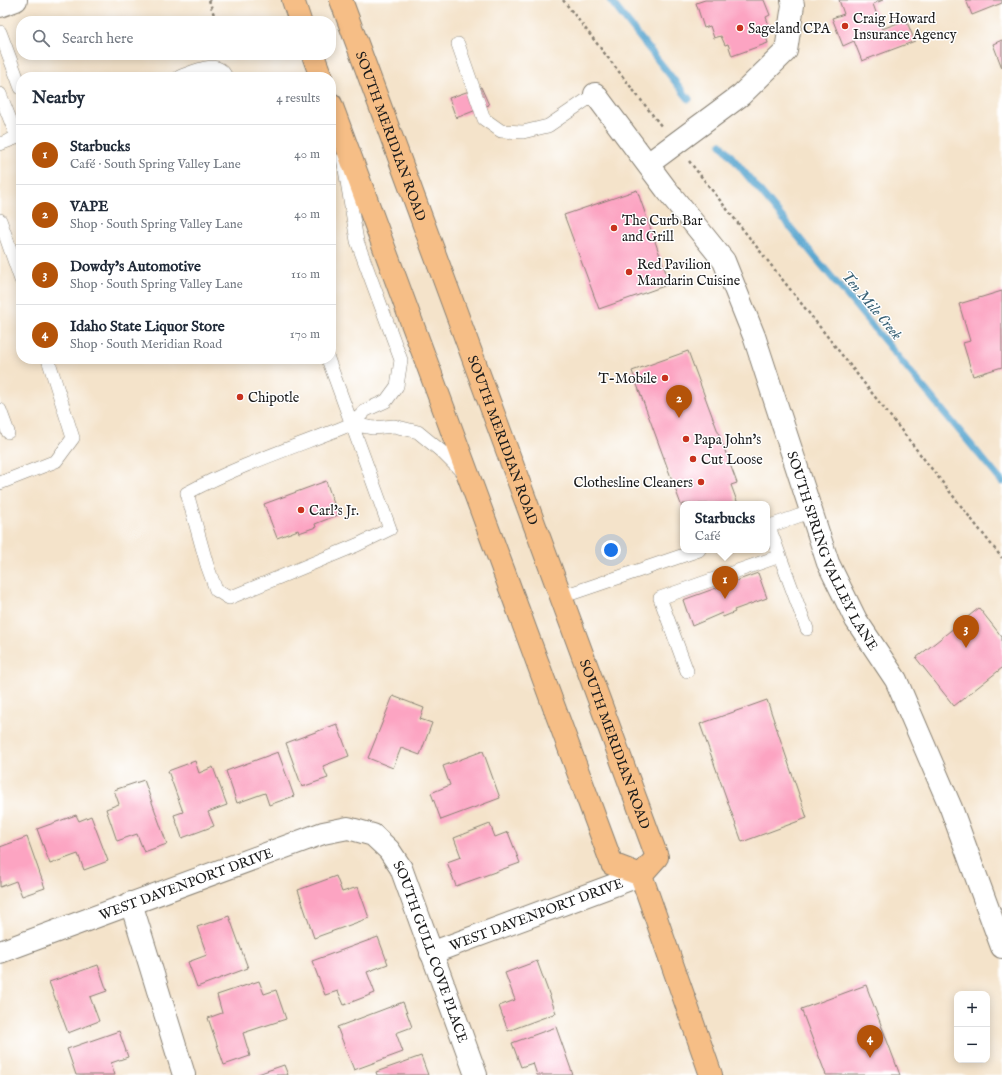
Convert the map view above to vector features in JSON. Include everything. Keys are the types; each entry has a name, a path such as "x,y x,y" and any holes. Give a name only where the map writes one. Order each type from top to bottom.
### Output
{"main road":[{"path":"293,0 298,16"},
{"name":"SOUTH MERIDIAN ROAD","path":"341,0 657,857 641,875"},
{"path":"315,60 319,72"},
{"path":"336,118 612,864 641,875 712,1075"}],"street":[{"path":"0,6 16,0"},
{"path":"648,164 741,95 786,51 793,4 792,0"},
{"name":"SOUTH SPRING VALLEY LANE","path":"594,94 724,261 754,336 810,512 828,563 853,613 896,680 951,808 998,925 1002,947"},
{"name":"WEST DAVENPORT DRIVE","path":"0,952 323,832 348,828 373,834"},
{"name":"SOUTH GULL COVE PLACE","path":"373,834 389,850 401,868 476,1075"},
{"name":"WEST DAVENPORT DRIVE","path":"431,953 641,875"},
{"path":"131,903 184,1075"}],"lane":[{"path":"0,32 16,75"},
{"path":"458,44 484,119 501,131 523,132 548,126 594,94"},
{"path":"193,72 204,68 217,68 224,72"},
{"path":"0,94 16,130"},
{"path":"330,364 352,424 390,528 357,545 230,598 216,590 205,558 187,493 248,465 352,424 366,410 386,401 397,386 401,360 357,241 336,126"},
{"path":"0,144 16,138"},
{"path":"0,220 16,266"},
{"path":"0,483 56,461 73,438 50,364"},
{"path":"0,410 8,432"},
{"path":"352,424 373,428 394,426 418,432 441,452 470,481"},
{"path":"770,526 810,512"},
{"path":"770,532 807,629"},
{"path":"561,597 691,553"},
{"path":"687,671 660,598 780,556"}],"path":[{"path":"209,0 214,16"},
{"path":"563,0 1002,558"}],"building":[{"name":"Sageland CPA","path":"705,0 764,0 770,15 766,17 770,28 764,30 768,43 732,56 728,44 725,45 721,36 714,38 710,26 704,28 696,3"},
{"path":"839,0 883,0 873,4 882,29 906,20 915,41 862,61 854,41 843,46 832,18 844,14"},
{"path":"966,0 1002,0 1002,3 972,15"},
{"path":"1002,40 1002,68 993,44"},
{"path":"481,87 489,105 456,118 449,98"},
{"path":"637,190 670,284 599,309 564,215"},
{"path":"1002,291 1002,367 973,376 963,343 970,341 959,304"},
{"path":"688,351 737,483 731,485 737,501 680,502 632,371"},
{"name":"Carl's Jr.","path":"326,481 338,515 315,524 316,527 299,533 298,530 277,538 264,504"},
{"path":"758,573 767,598 734,610 735,612 723,617 722,613 692,626 683,600"},
{"path":"979,608 1002,637 1002,668 954,706 916,658"},
{"path":"393,696 424,708 420,719 432,723 420,755 401,748 393,768 368,758"},
{"path":"767,700 807,818 742,842 700,724"},
{"path":"337,724 349,756 323,766 328,778 302,787 286,743"},
{"path":"483,751 500,798 441,820 431,793 450,785 443,766"},
{"path":"278,752 294,796 269,805 265,793 237,803 226,771"},
{"path":"195,761 199,773 213,767 227,805 208,812 214,826 182,838 174,815 183,812 168,771"},
{"path":"144,780 167,844 144,852 137,834 117,841 106,809 119,804 114,790"},
{"path":"76,815 79,821 91,816 108,861 84,870 78,854 50,864 37,829"},
{"path":"490,824 495,837 508,832 520,863 456,886 447,862 461,857 454,838"},
{"path":"27,837 45,888 22,896 16,881 0,887 0,847"},
{"path":"336,876 342,892 358,887 369,918 314,938 298,890"},
{"path":"229,916 248,968 197,987 188,962 207,955 197,927"},
{"path":"378,937 388,964 367,972 375,993 344,1005 338,991 325,995 312,961"},
{"path":"537,961 556,1013 508,1031 499,1006 515,1000 505,973"},
{"path":"98,965 107,991 90,997 99,1021 68,1033 49,982"},
{"path":"259,981 264,994 276,990 286,1019 243,1033 250,1056 224,1065 208,1018 222,1013 217,995"},
{"path":"866,985 900,1075 826,1075 801,1009"},
{"path":"403,1002 412,1027 396,1033 403,1052 354,1070 337,1027"},
{"path":"556,1027 573,1075 537,1075 533,1063 521,1067 512,1043"},
{"path":"119,1031 128,1057 111,1063 115,1075 76,1075 67,1049"},
{"path":"421,1056 428,1075 377,1075 376,1072"},
{"path":"284,1065 288,1075 255,1075"}],"waterway":[{"name":"Ten Mile Creek","path":"610,0 689,99"},
{"name":"Ten Mile Creek","path":"721,144 1002,482"}],"place":[{"name":"Craig Howard Insurance Agency","path":"845,26"},
{"name":"Sageland CPA","path":"740,28"},
{"name":"The Curb Bar and Grill","path":"614,228"},
{"name":"Red Pavilion Mandarin Cuisine","path":"629,272"},
{"name":"T-Mobile","path":"665,378"},
{"name":"Chipotle","path":"240,397"},
{"name":"VAPE","path":"679,418"},
{"name":"Papa John's","path":"686,439"},
{"name":"Cut Loose","path":"693,459"},
{"name":"Clothesline Cleaners","path":"701,482"},
{"name":"Carl's Jr.","path":"301,510"},
{"name":"Starbucks","path":"725,599"},
{"name":"Dowdy's Automotive","path":"966,648"},
{"name":"Idaho State Liquor Store","path":"870,1058"}]}
